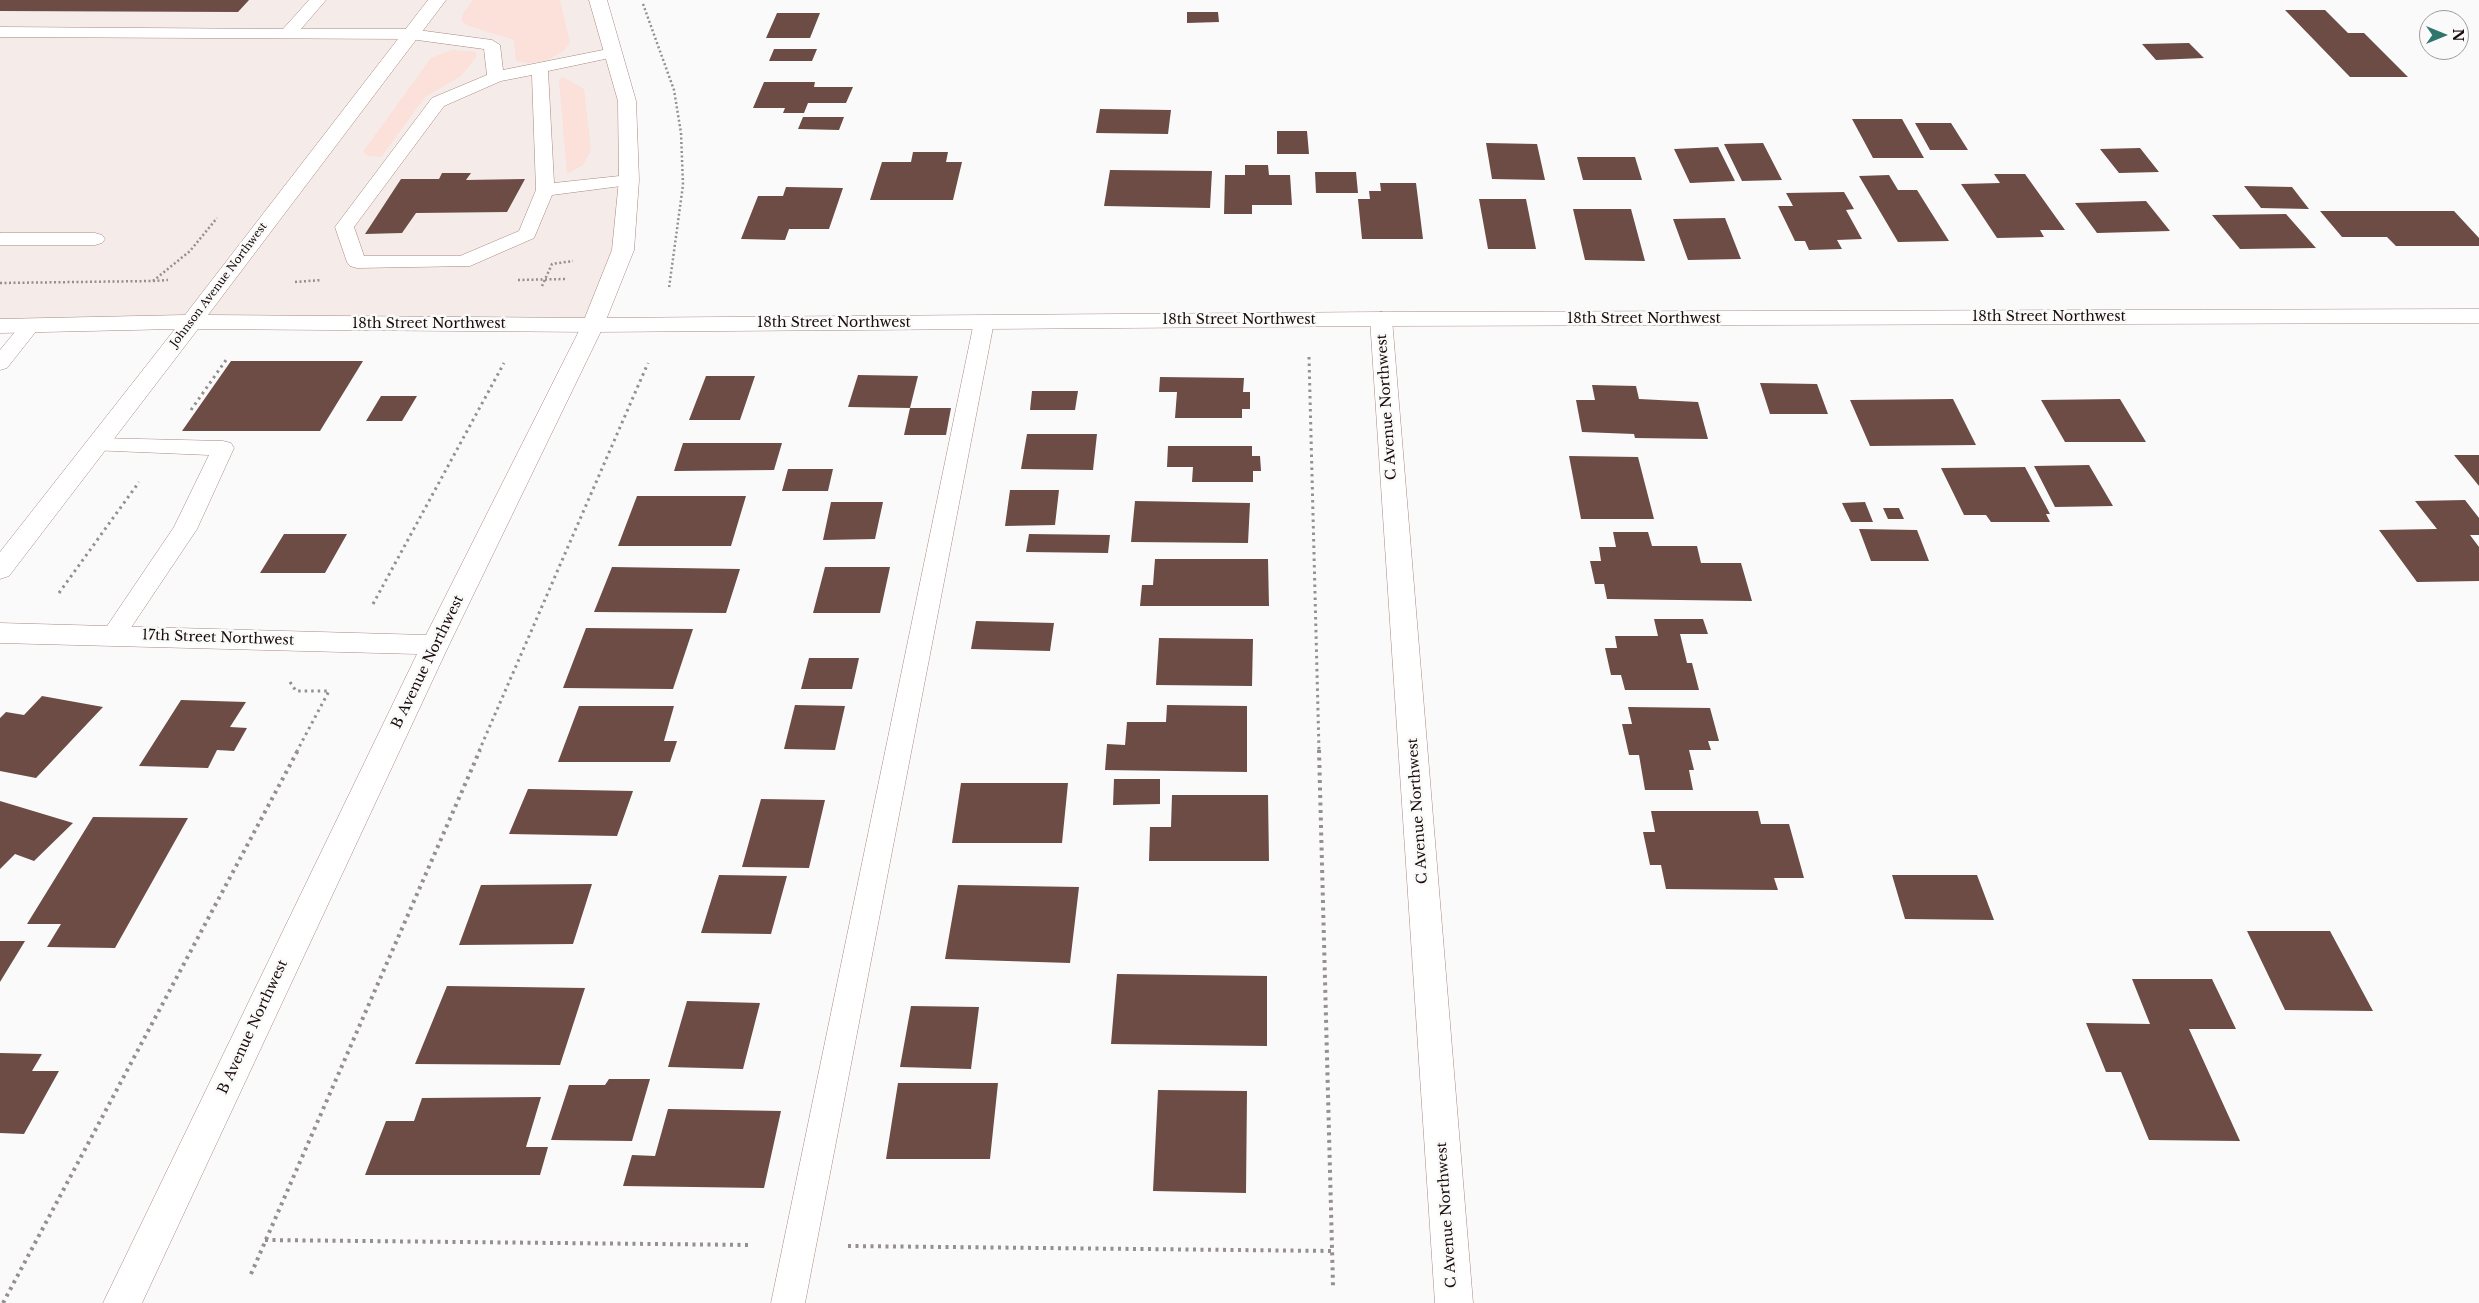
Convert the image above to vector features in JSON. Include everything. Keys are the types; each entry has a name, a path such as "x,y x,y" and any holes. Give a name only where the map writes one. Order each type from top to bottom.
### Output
{"street":[{"name":"Johnson Avenue Northwest","path":"0,570 98,445 437,0"},
{"name":"B Avenue Northwest","path":"122,1303 435,645 593,324 623,250 629,180 627,101 598,0"},
{"name":"18th Street Northwest","path":"0,326 190,322 593,324 1381,319 2479,316"},
{"name":"C Avenue Northwest","path":"1381,319 1454,1303"},
{"name":"17th Street Northwest","path":"0,633 435,645"}],"lane":[{"path":"287,34 318,0"},
{"path":"0,32 410,34 492,45 496,77"},
{"path":"540,68 545,190 527,234 463,262 357,262 344,227 438,102 496,77 613,53"},
{"path":"545,190 629,180"},
{"path":"0,239 95,239"},
{"path":"788,1303 984,322"},
{"path":"0,364 31,325"},
{"path":"98,445 223,448 185,529 113,635"}],"path":[{"path":"0,284 153,281 190,251 222,213"},
{"path":"541,289 552,264 573,261"},
{"path":"1308,354 1333,1286"},
{"path":"58,594 227,358"},
{"path":"372,607 506,358"},
{"path":"251,1274 650,358"},
{"path":"3,1303 329,692 296,692 288,679"}],"shaded area":[{"path":"0,0 598,0 627,101 623,250 593,325 0,326"},
{"path":"473,0 560,0 570,43 563,51 546,61 528,63 516,61 514,40 469,26 462,21 462,15"},
{"path":"452,50 476,52 476,57 461,76 425,97 381,157 369,156 363,152 431,58"},
{"path":"563,77 584,89 591,150 583,165 567,174 559,80"}],"building":[{"path":"0,0 249,0 238,12 0,11"},
{"path":"2285,10 2325,10 2348,33 2364,33 2408,77 2350,77"},
{"path":"1187,12 1218,12 1219,22 1187,23"},
{"path":"777,13 820,13 810,38 766,38"},
{"path":"2189,43 2204,58 2156,60 2142,44"},
{"path":"774,49 817,49 812,61 769,61"},
{"path":"764,82 815,82 814,87 853,87 846,103 808,103 804,113 783,113 785,108 753,108"},
{"path":"1100,109 1171,110 1168,134 1096,133"},
{"path":"803,117 844,117 839,130 798,129"},
{"path":"1852,119 1902,119 1924,158 1873,158"},
{"path":"1915,123 1951,123 1968,150 1930,150"},
{"path":"1277,131 1307,131 1309,154 1277,154"},
{"path":"1486,143 1537,144 1545,180 1492,179"},
{"path":"1763,143 1782,180 1742,181 1724,144"},
{"path":"1718,147 1735,181 1690,183 1674,149"},
{"path":"2140,148 2159,172 2119,173 2100,149"},
{"path":"913,152 948,152 946,162 962,162 953,200 870,200 882,162 911,162"},
{"path":"1577,157 1635,157 1642,180 1583,180"},
{"path":"1245,165 1268,165 1269,175 1290,175 1292,205 1252,205 1252,214 1224,214 1225,175 1245,175"},
{"path":"1110,170 1212,171 1210,208 1104,206"},
{"path":"1315,172 1356,172 1358,193 1316,193"},
{"path":"442,173 471,173 466,180 525,179 507,212 416,213 402,233 365,234 401,179 439,179"},
{"path":"1994,174 2025,174 2065,230 2040,230 2044,237 1997,238 1961,184 2000,183"},
{"path":"1889,175 1898,190 1917,190 1949,241 1898,242 1859,176"},
{"path":"1380,183 1416,183 1423,239 1362,239 1358,199 1370,199 1369,191 1381,191"},
{"path":"2244,186 2292,187 2309,209 2261,208"},
{"path":"786,187 843,188 829,229 789,229 785,240 741,239 758,196 783,196"},
{"path":"1844,192 1854,209 1846,210 1862,239 1837,240 1842,249 1809,250 1805,241 1795,241 1778,206 1793,206 1786,193"},
{"path":"1479,199 1526,199 1536,249 1488,249"},
{"path":"2146,201 2170,231 2097,233 2075,203"},
{"path":"1573,209 1631,209 1645,261 1585,260"},
{"path":"2320,211 2454,211 2479,238 2479,246 2396,246 2387,237 2342,237"},
{"path":"2286,214 2316,248 2240,249 2212,215"},
{"path":"1725,218 1741,259 1688,260 1673,219"},
{"path":"231,361 363,361 320,431 182,431"},
{"path":"858,375 918,376 910,408 848,407"},
{"path":"706,376 755,376 740,420 689,420"},
{"path":"1160,377 1244,378 1243,392 1250,392 1250,409 1242,409 1242,418 1175,418 1177,392 1159,392"},
{"path":"1760,383 1817,384 1828,414 1770,414"},
{"path":"1592,385 1636,386 1639,399 1698,402 1708,439 1635,438 1634,434 1582,432 1576,400 1595,400"},
{"path":"1032,391 1078,391 1075,410 1030,410"},
{"path":"381,396 417,396 402,421 366,421"},
{"path":"1953,399 1976,445 1870,446 1850,400"},
{"path":"2120,399 2146,442 2065,442 2041,400"},
{"path":"910,408 951,408 946,435 904,435"},
{"path":"1027,434 1097,434 1093,470 1021,469"},
{"path":"683,443 782,443 774,470 674,471"},
{"path":"1168,446 1252,446 1252,456 1260,456 1261,471 1253,471 1253,482 1192,482 1193,467 1167,467"},
{"path":"2454,455 2479,455 2479,486"},
{"path":"1569,456 1638,457 1654,519 1581,519"},
{"path":"2089,465 2113,506 2055,507 2034,466"},
{"path":"2025,467 2050,514 2046,514 2050,522 1991,522 1986,515 1964,515 1941,468"},
{"path":"788,469 833,469 828,491 782,491"},
{"path":"1010,490 1059,490 1055,525 1005,526"},
{"path":"637,496 746,496 731,546 618,546"},
{"path":"2465,500 2479,518 2479,535 2470,535 2479,547 2479,581 2417,582 2379,530 2437,529 2415,501"},
{"path":"1135,501 1250,503 1248,543 1131,542"},
{"path":"831,502 883,502 875,539 823,540"},
{"path":"1865,502 1873,522 1851,522 1842,503"},
{"path":"1883,508 1899,508 1904,519 1888,519"},
{"path":"1859,529 1917,530 1929,561 1871,561"},
{"path":"1613,532 1648,532 1652,546 1697,546 1701,563 1741,563 1752,601 1607,599 1604,584 1595,584 1590,561 1601,561 1599,547 1616,547"},
{"path":"284,534 347,534 325,573 260,573"},
{"path":"1029,534 1110,535 1108,553 1026,552"},
{"path":"1155,559 1268,559 1269,606 1140,606 1142,585 1153,585"},
{"path":"612,567 740,569 726,613 594,612"},
{"path":"825,567 890,567 880,613 813,613"},
{"path":"1654,619 1703,619 1708,634 1680,634 1687,663 1692,663 1699,690 1625,690 1621,675 1611,675 1605,648 1617,648 1615,636 1658,636"},
{"path":"976,621 1054,623 1050,651 971,649"},
{"path":"586,628 693,629 673,689 563,688"},
{"path":"1159,638 1253,639 1252,686 1156,685"},
{"path":"809,658 859,658 852,689 801,689"},
{"path":"42,696 103,707 36,778 0,771 0,718 6,712 24,715"},
{"path":"181,700 246,702 230,727 247,728 234,751 217,750 208,768 139,766"},
{"path":"795,705 845,706 835,750 784,749"},
{"path":"1167,705 1247,706 1247,772 1105,770 1107,744 1125,745 1127,722 1166,722"},
{"path":"579,706 674,706 664,741 677,741 670,762 558,762"},
{"path":"1628,707 1710,708 1719,741 1708,741 1711,750 1689,750 1694,770 1689,770 1693,790 1645,790 1639,755 1629,755 1622,724 1632,724"},
{"path":"1114,779 1160,779 1160,804 1113,805"},
{"path":"961,783 1068,783 1062,843 952,843"},
{"path":"528,789 633,791 617,836 509,834"},
{"path":"1172,795 1268,795 1269,861 1149,861 1150,827 1171,827"},
{"path":"761,799 825,800 809,868 742,867"},
{"path":"0,801 73,823 34,861 15,854 0,869"},
{"path":"1651,811 1758,811 1761,824 1789,824 1804,878 1774,878 1778,890 1666,889 1661,865 1650,865 1643,832 1655,832"},
{"path":"93,817 188,818 115,948 47,947 61,924 27,924"},
{"path":"719,875 787,876 771,934 701,933"},
{"path":"1892,875 1977,875 1994,920 1905,919"},
{"path":"592,884 573,944 459,945 481,885"},
{"path":"958,885 1079,887 1070,963 945,959"},
{"path":"2247,931 2330,931 2373,1011 2285,1010"},
{"path":"0,941 25,941 0,982"},
{"path":"1117,974 1267,976 1267,1046 1111,1044"},
{"path":"2132,979 2212,979 2236,1029 2189,1029 2240,1141 2149,1140 2121,1072 2106,1072 2086,1023 2150,1024"},
{"path":"447,986 585,988 560,1065 415,1064"},
{"path":"687,1001 760,1003 743,1069 668,1067"},
{"path":"911,1006 979,1007 971,1069 900,1067"},
{"path":"0,1053 42,1054 32,1071 59,1071 24,1134 0,1133"},
{"path":"609,1079 650,1079 632,1141 551,1140 569,1085 605,1085"},
{"path":"898,1083 998,1083 990,1159 886,1159"},
{"path":"1158,1090 1247,1091 1246,1193 1153,1191"},
{"path":"541,1097 526,1147 548,1147 540,1175 365,1175 386,1121 414,1121 422,1098"},
{"path":"668,1109 781,1111 764,1188 623,1186 632,1155 655,1156"}]}
